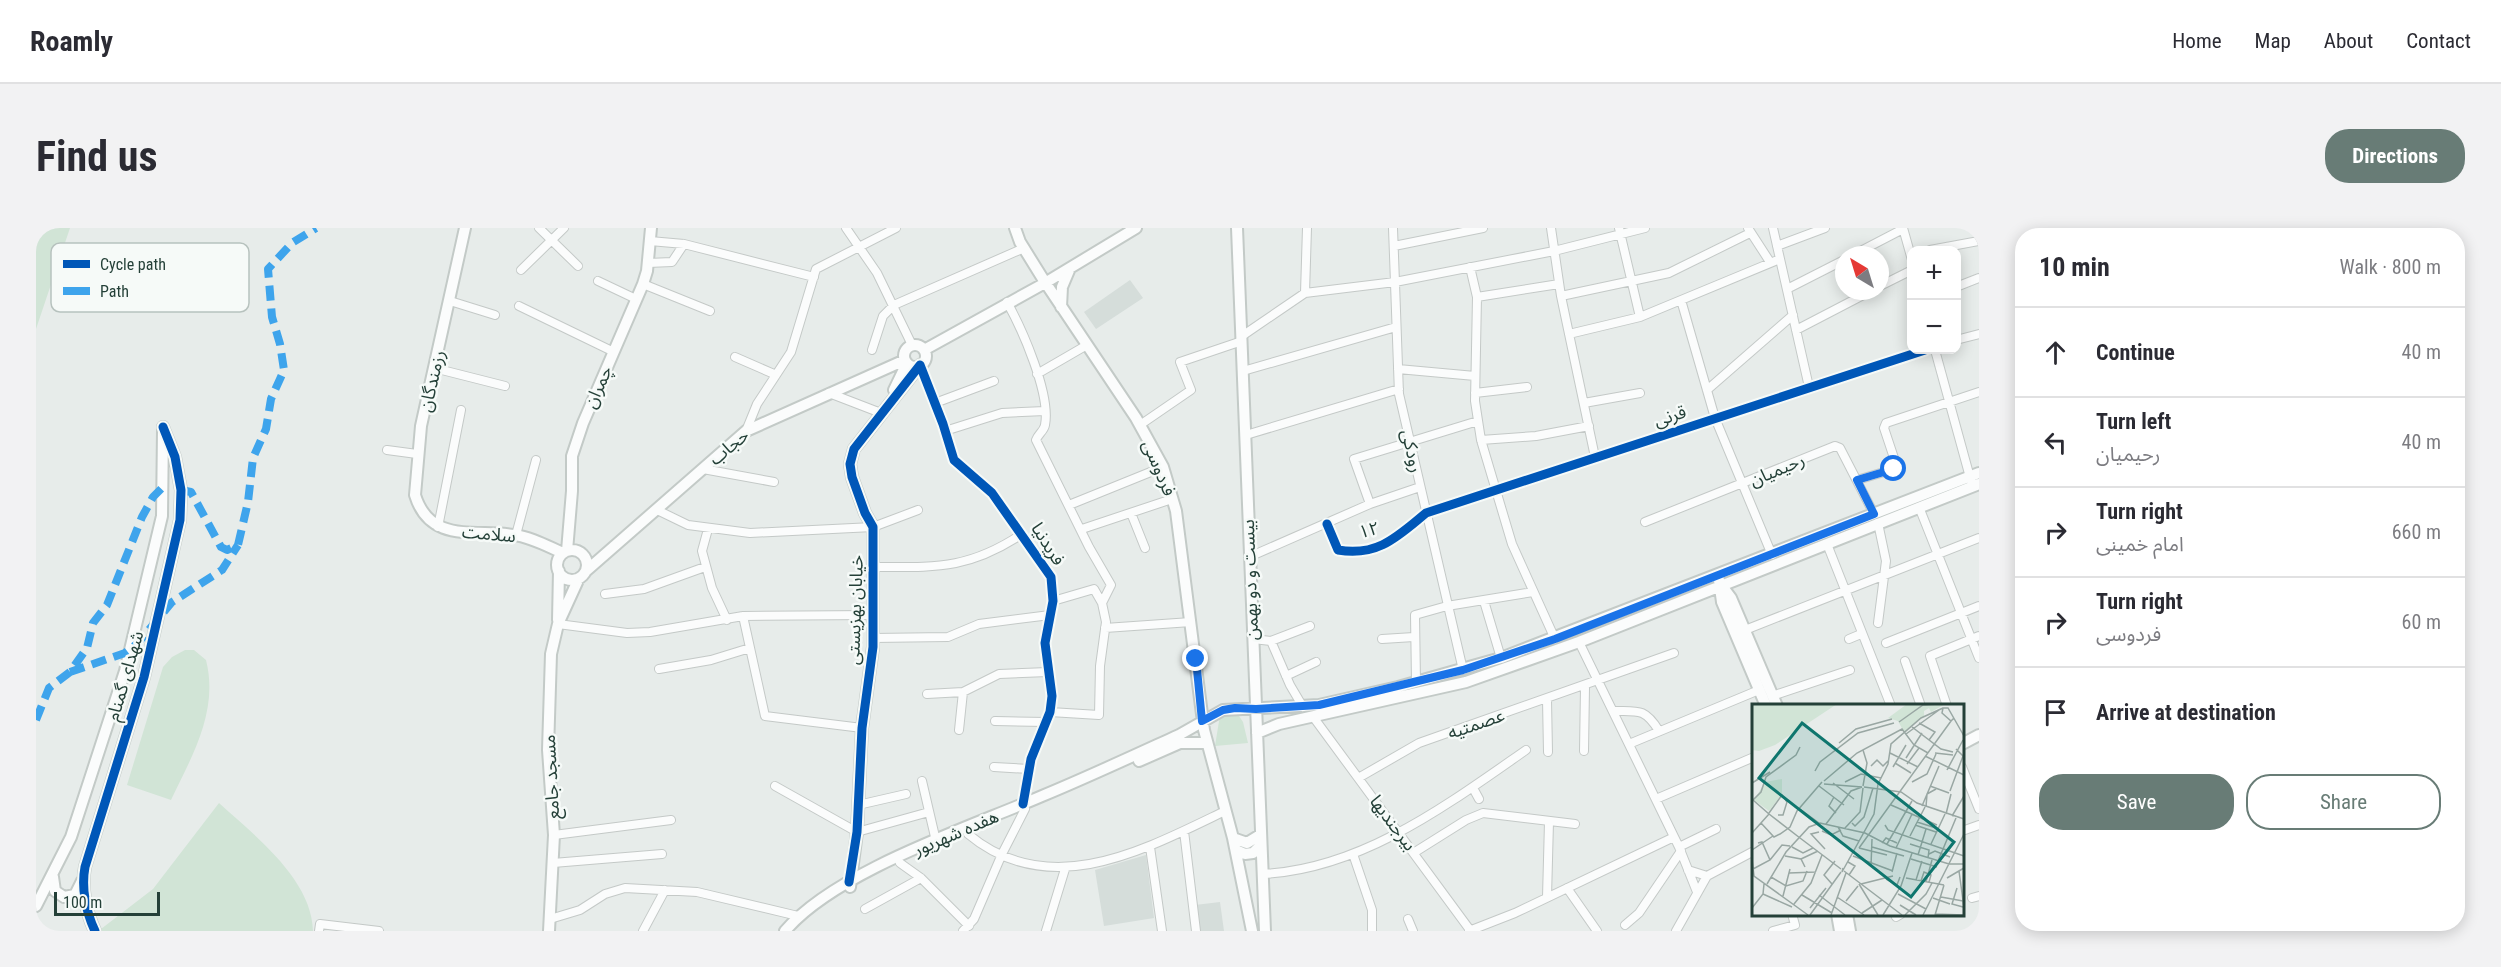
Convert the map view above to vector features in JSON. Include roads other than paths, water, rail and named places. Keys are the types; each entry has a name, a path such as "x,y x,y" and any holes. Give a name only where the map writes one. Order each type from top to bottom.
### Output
{"main road":[{"name":"رزمندگان","path":"438,527 425,517 415,495 417,454 450,301 461,233 465,228"},
{"name":"چمران","path":"558,624 561,559 572,491 572,456 583,423 643,284 648,263 651,228"},
{"name":"فردوسی","path":"1015,228 1045,283 1140,425 1163,467 1172,499 1191,622 1202,721 1207,743"},
{"path":"924,350 1045,283 1136,228"},
{"name":"بیست و دو بهمن","path":"1237,228 1244,371 1248,557 1265,931"},
{"path":"1061,307 1062,287 1070,267"},
{"path":"919,345 924,350 926,356 920,365 913,366 907,355 919,345"},
{"name":"حجاب","path":"583,574 746,431 907,355"},
{"name":"خیابان بهزیستی","path":"889,402 907,355"},
{"name":"خیابان بهزیستی","path":"850,885 857,832 862,728 873,638 873,527 857,493 850,465 854,449 920,365"},
{"name":"شهدای گمنام","path":"36,906 53,877 71,837 125,671 162,516 163,427 175,457 181,490 180,520 144,677 83,878 87,906 95,931"},
{"path":"1720,581 1827,544 1876,518 1919,507 1975,480"},
{"path":"1257,733 1279,724 1314,718 1466,681 1579,642 1720,581 1772,555 1975,480"},
{"path":"162,488 181,490"},
{"name":"سلامت","path":"438,527 455,532 516,535 539,543 561,559"},
{"path":"585,556 615,546"},
{"path":"583,574 565,578 561,559 577,550 585,556"},
{"path":"558,624 583,574 585,556"},
{"path":"1720,581 1731,598 1774,701"},
{"path":"1720,581 1722,602 1765,704"},
{"name":"هفده شهریور","path":"793,931 808,916 850,885 968,834 1179,735 1223,710 1303,707 1463,670 1720,581"},
{"name":"مسجد جامع","path":"549,931 554,835 548,750 551,654 558,624"},
{"path":"1964,743 1979,735"},
{"name":"هفده شهریور","path":"785,931 798,916 850,885 936,841 1180,743 1207,743"},
{"path":"1207,743 1236,850 1252,931"},
{"path":"1233,838 1247,843 1260,840"},
{"path":"1236,850 1245,854 1253,853 1260,840"},
{"path":"53,877 55,891 68,898 78,892 83,878"},
{"path":"1837,916 1840,931"},
{"path":"1847,916 1850,931"}],"street":[{"path":"539,228 578,266"},
{"path":"521,270 564,228"},
{"path":"846,228 859,245 894,305 907,355"},
{"path":"746,431 774,374 791,352 816,269 896,228"},
{"path":"1305,293 1307,228"},
{"name":"رودکی","path":"1393,228 1399,389 1463,670"},
{"path":"1394,246 1483,228"},
{"path":"1551,228 1561,296 1595,457"},
{"path":"1140,425 1191,390 1180,362 1242,338 1305,293 1395,282 1554,251 1620,232 1645,228"},
{"path":"1773,228 1809,387"},
{"path":"1777,246 1825,228"},
{"path":"1870,246 1903,229 1908,246"},
{"path":"1561,296 1631,283 1669,273 1749,230 1770,262"},
{"path":"1620,232 1640,317"},
{"path":"650,241 684,244 814,277"},
{"path":"1952,246 1979,241"},
{"path":"648,263 672,262 684,244"},
{"path":"872,350 883,316 894,305 1024,248"},
{"path":"1569,334 1640,317 1780,259"},
{"path":"1787,289 1835,265"},
{"path":"1470,267 1477,297 1475,393 1480,440 1512,544 1555,639"},
{"path":"1889,281 1907,272"},
{"path":"1961,285 1979,278"},
{"path":"598,281 636,299"},
{"path":"643,284 710,311"},
{"path":"1477,297 1559,284"},
{"path":"1681,300 1715,418 1772,555"},
{"path":"1796,330 1854,300"},
{"path":"450,301 495,315"},
{"path":"1007,302 1024,335 1045,411 1046,424 1036,440 1111,585 1102,603"},
{"path":"519,306 614,352"},
{"path":"1707,390 1792,315"},
{"path":"1244,371 1396,327"},
{"path":"1961,339 1979,334"},
{"path":"1036,374 1087,345"},
{"name":"قرنی","path":"1426,513 1912,354"},
{"path":"1936,354 1975,480"},
{"path":"735,357 774,374"},
{"name":"فریدنیا","path":"920,365 954,460 992,493 1022,534 1050,577 1053,601 1046,643 1052,696 1050,712 1029,769 1024,806 966,929"},
{"path":"434,368 505,386"},
{"path":"1398,369 1475,375"},
{"path":"935,403 994,381"},
{"path":"1475,393 1527,387"},
{"path":"1246,435 1399,389"},
{"path":"1857,480 1894,469 1895,461 1884,428 1886,423 1949,400 1979,392"},
{"path":"828,393 880,413"},
{"path":"1584,403 1640,393"},
{"path":"438,527 461,410"},
{"path":"945,431 1002,413 1045,411"},
{"path":"1370,504 1354,459 1478,421"},
{"path":"1480,440 1536,436 1589,426"},
{"name":"رحیمیان","path":"1645,522 1835,446 1840,448 1876,518 1886,561 1878,623"},
{"path":"387,450 417,454"},
{"path":"516,535 536,460"},
{"path":"1069,505 1163,467"},
{"path":"704,469 774,482"},
{"path":"1248,557 1370,504 1420,487"},
{"path":"1082,529 1172,499"},
{"path":"1919,507 1962,613 1975,638 1979,658"},
{"path":"657,510 688,525 750,533 873,527 918,510"},
{"path":"1131,513 1145,548"},
{"name":"۱۲","path":"1327,524 1338,550 1360,550 1389,543 1426,513"},
{"path":"708,529 702,551 705,567 727,620"},
{"path":"873,567 950,566 999,549 1022,534"},
{"path":"1745,630 1846,588 1979,538"},
{"path":"1827,544 1890,704"},
{"path":"605,594 644,589 705,567"},
{"path":"1050,712 1099,714 1100,666 1105,628 1102,603 1094,590 1053,601"},
{"path":"1416,682 1415,615 1447,606 1533,592"},
{"path":"1484,601 1501,658"},
{"path":"1886,643 1979,606"},
{"path":"558,624 627,633 650,632 743,616 873,615"},
{"path":"873,638 948,637 979,624 1050,615"},
{"path":"743,616 765,716 862,728"},
{"path":"1105,628 1191,622"},
{"path":"1253,639 1271,641 1310,626"},
{"path":"1849,639 1861,634"},
{"path":"1382,639 1414,637"},
{"path":"1946,704 1930,656 1975,638"},
{"path":"1271,641 1303,707"},
{"path":"1579,642 1680,849 1697,892"},
{"path":"658,669 711,660 750,648"},
{"name":"عصمتیه","path":"1360,777 1419,743 1585,687 1674,653"},
{"path":"1905,661 1920,704"},
{"path":"1286,675 1316,662"},
{"path":"1774,701 1850,670"},
{"path":"927,694 963,692 999,674 1048,672"},
{"path":"1584,751 1585,687"},
{"path":"1629,744 1759,690"},
{"path":"959,730 963,692"},
{"path":"1547,700 1548,752"},
{"path":"1613,711 1639,711 1649,716 1659,731"},
{"name":"بیرجندیها","path":"1314,718 1415,852 1470,931"},
{"path":"995,721 1047,722"},
{"path":"1263,874 1293,872 1327,864 1353,854 1399,832 1473,788 1526,750"},
{"path":"1656,799 1752,758"},
{"path":"994,767 1029,769"},
{"path":"1964,771 1979,809"},
{"path":"922,781 936,841"},
{"path":"775,786 857,832 929,812"},
{"path":"1473,788 1479,798"},
{"path":"858,805 906,794"},
{"path":"968,834 982,846 1002,854 1043,868 1065,869 1150,847 1225,811"},
{"path":"1415,852 1466,820 1483,813 1575,824"},
{"path":"554,835 670,820"},
{"path":"1547,897 1549,822"},
{"path":"1964,830 1979,825"},
{"path":"1625,925 1639,913 1680,849 1716,829"},
{"path":"1184,831 1196,931"},
{"path":"1470,931 1674,837"},
{"path":"1150,847 1161,931"},
{"path":"1676,931 1707,876 1752,852"},
{"path":"553,863 662,854"},
{"path":"1353,854 1372,910 1372,931"},
{"path":"900,863 921,878 966,929"},
{"path":"1046,931 1065,869"},
{"path":"1688,870 1707,876"},
{"path":"865,909 921,878"},
{"path":"550,919 580,910 605,894 626,888 697,892 798,916"},
{"path":"1567,888 1597,931"},
{"path":"643,931 665,891"},
{"path":"1773,931 1795,925 1792,916"},
{"path":"1408,919 1413,931"},
{"path":"319,927 378,931"}]}
